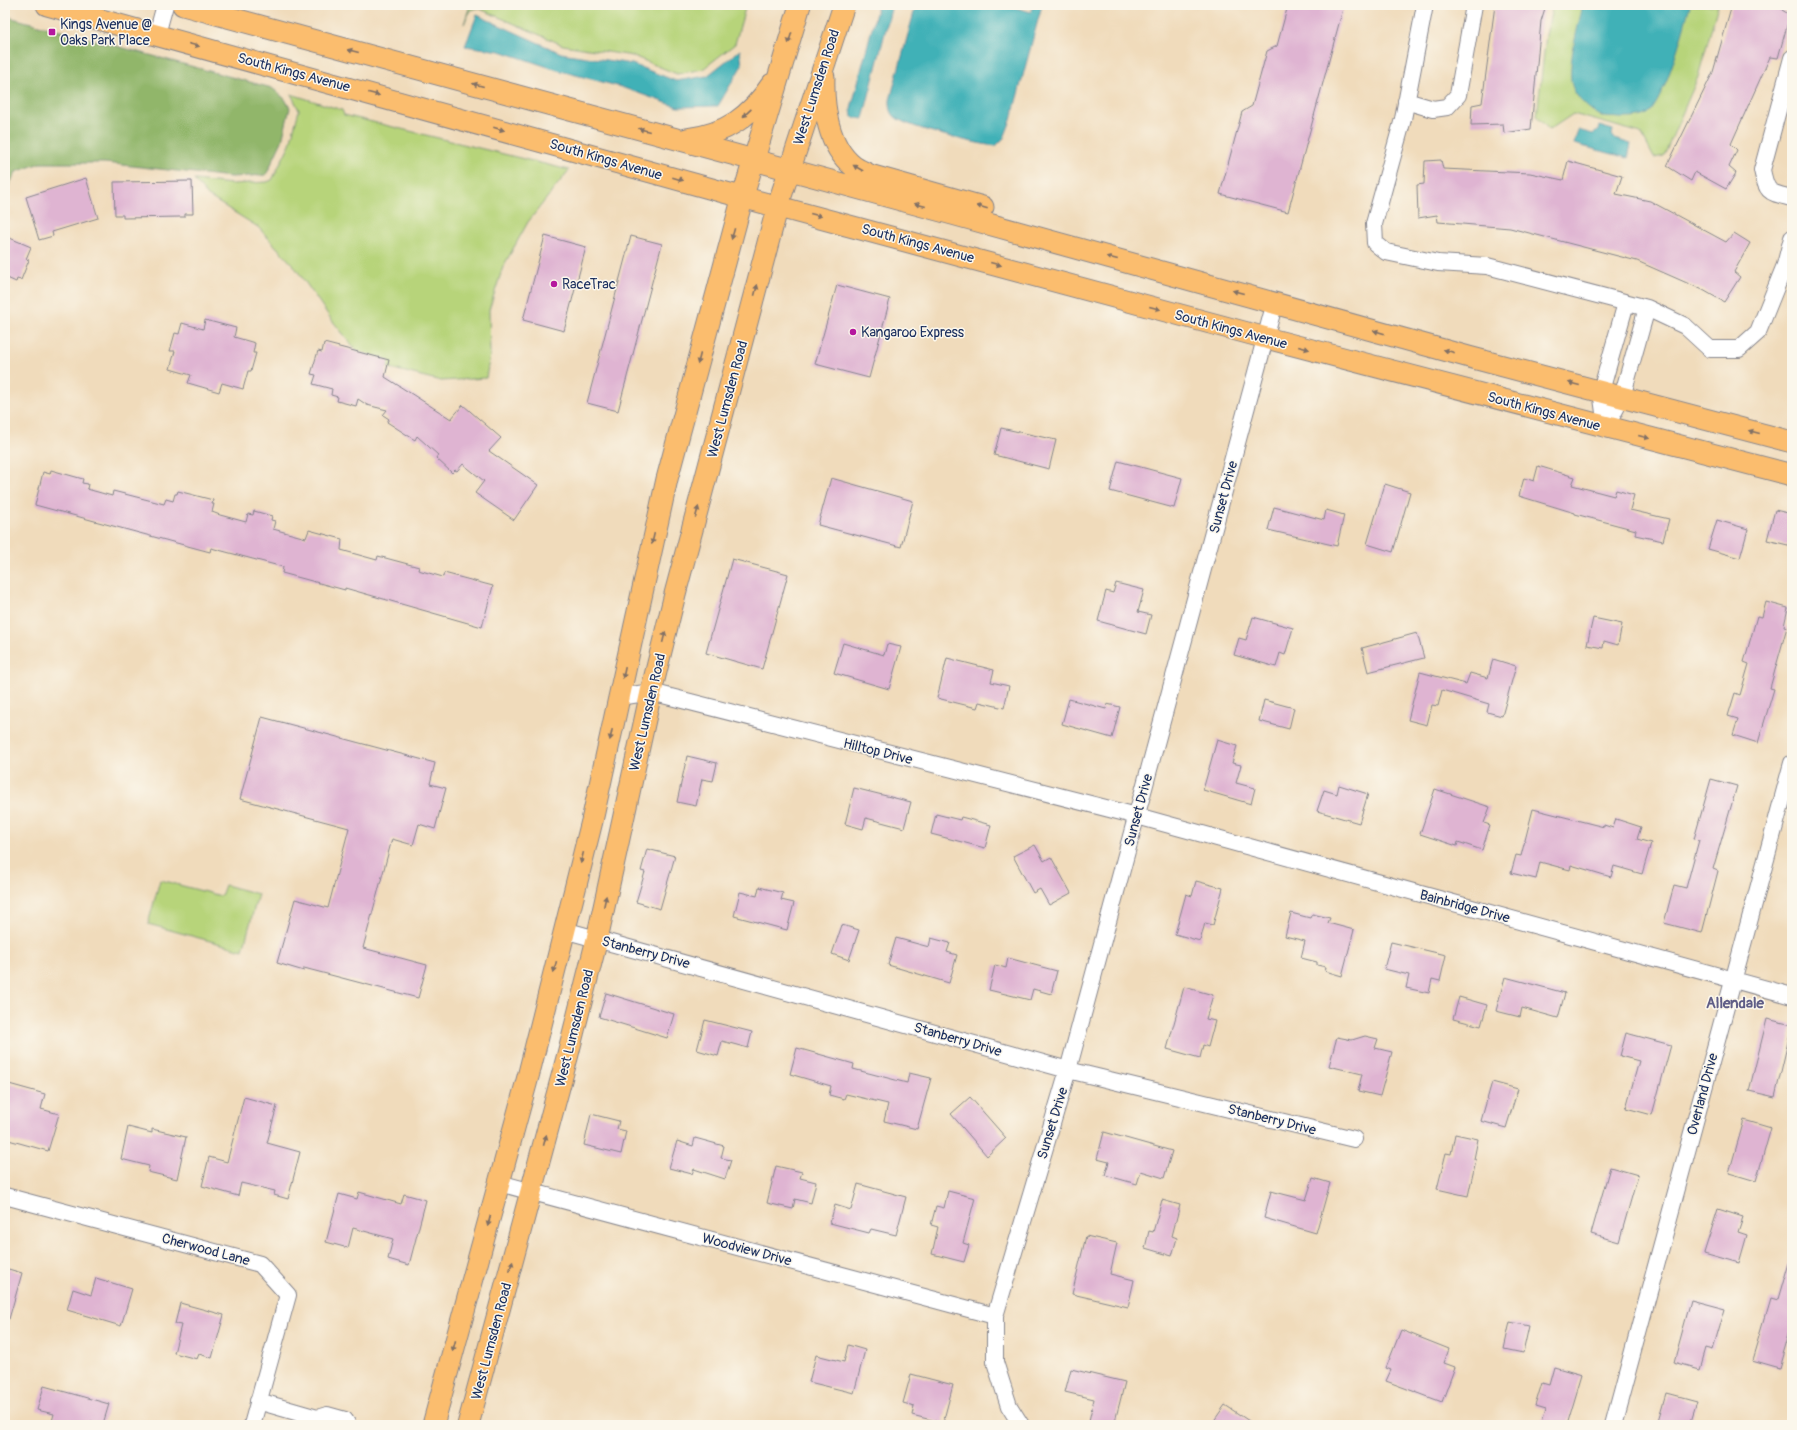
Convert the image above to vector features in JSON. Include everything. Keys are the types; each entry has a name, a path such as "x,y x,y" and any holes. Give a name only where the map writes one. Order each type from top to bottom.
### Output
{"main road":[{"name":"South Kings Avenue","path":"46,5 157,34 743,196 1266,338 1792,475"},
{"path":"183,5 1012,230 1469,357 1792,442"},
{"path":"433,1425 529,1072 592,820 667,479 743,196 800,5"},
{"name":"West Lumsden Road","path":"468,1425 568,1054 597,939 650,692 778,205 824,61 844,5"},
{"path":"824,61 824,100 827,119 843,155 854,166 870,175 990,209 1012,230"},
{"path":"682,140 707,136 731,126 746,115 764,95 780,72"}],"street":[{"path":"157,34 165,5"},
{"path":"1425,5 1403,119 1374,224 1374,243 1386,252 1438,263 1488,266 1647,308 1686,326 1710,350 1739,349 1758,332 1785,265 1792,238"},
{"path":"1406,101 1433,109 1447,107 1458,95 1474,5"},
{"path":"1792,58 1762,170 1765,186 1773,193 1792,198"},
{"name":"Sunset Drive","path":"1021,1425 1009,1406 995,1362 995,1316 1068,1070 1275,302"},
{"path":"1606,427 1601,392 1626,303"},
{"path":"1606,427 1622,397 1647,308"},
{"name":"Hilltop Drive","path":"620,697 650,692 1137,816"},
{"name":"Overland Drive","path":"1613,1425 1792,763"},
{"name":"Bainbridge Drive","path":"1137,816 1792,996"},
{"name":"Stanberry Drive","path":"564,930 1068,1070 1354,1139"},
{"name":"Woodview Drive","path":"499,1183 995,1316"},
{"name":"Cherwood Lane","path":"5,1196 260,1264 288,1295 258,1400"},
{"path":"252,1425 258,1400 320,1422 327,1415 345,1420 348,1425"}],"green space":[{"path":"470,5 746,5 735,44 703,69 677,74 633,56 563,45 478,8 470,10 464,24"},
{"path":"1553,5 1718,5 1698,77 1664,156 1654,158 1641,133 1573,114 1549,130 1537,116 1546,35"},
{"path":"5,16 272,88 285,99 290,108 282,141 266,175 231,177 105,163 40,163 16,172 5,193"},
{"path":"291,94 342,110 344,115 569,170 528,222 503,267 489,310 490,355 486,378 441,381 366,362 331,319 294,266 258,227 208,196 194,180 232,184 267,182 272,180 290,144 299,110"},
{"path":"160,880 221,896 225,885 258,894 243,950 148,924"}],"water":[{"path":"878,5 892,5 863,119 852,117 851,109"},
{"path":"916,5 1006,5 1031,12 1033,5 1042,5 1011,120 1004,138 996,146 960,139 913,126 895,117 892,113 890,100"},
{"path":"1583,5 1690,5 1669,76 1657,102 1648,114 1632,118 1604,117 1593,111 1578,97 1572,86 1571,62"},
{"path":"477,15 561,53 632,64 676,81 707,76 740,50 742,65 718,106 678,107 621,87 557,70 500,51 465,46"},
{"path":"1599,126 1613,130 1612,135 1615,139 1631,144 1628,158 1574,144 1578,130 1593,134 1598,131"}],"building":[{"path":"1288,5 1344,5 1288,212 1220,194 1242,112 1252,106 1267,51 1277,46"},
{"path":"1495,5 1546,5 1541,21 1531,129 1504,133 1503,124 1471,125 1472,105 1482,103"},
{"path":"1732,5 1782,5 1782,10 1790,15 1778,58 1770,57 1731,144 1737,150 1729,167 1736,173 1726,189 1695,172 1691,181 1667,166 1713,72"},
{"path":"1441,160 1443,169 1530,173 1563,180 1568,161 1622,176 1616,194 1650,201 1726,242 1734,233 1750,243 1734,272 1740,277 1724,302 1703,290 1637,261 1510,228 1438,222 1437,215 1418,218 1417,185 1424,184 1425,161"},
{"path":"86,178 98,218 52,232 53,236 39,240 26,197"},
{"path":"192,181 193,214 185,214 185,217 123,218 123,215 115,215 114,182"},
{"path":"5,236 31,247 26,259 29,260 21,280 17,279 16,282 5,277"},
{"name":"RaceTrac","path":"545,236 586,247 564,331 523,320"},
{"name":"RaceTrac","path":"631,236 662,244 618,411 587,403"},
{"path":"837,285 890,299 869,378 815,364"},
{"path":"205,320 236,328 234,337 255,343 253,353 256,353 251,371 248,371 243,389 222,383 219,392 188,383 191,375 170,369 175,351 170,351 175,333 179,334 182,323 203,329"},
{"path":"324,343 389,360 385,377 451,419 463,405 501,438 489,451 538,485 514,520 475,493 484,481 463,464 457,471 455,470 452,473 436,458 438,455 417,436 415,440 387,422 389,419 383,415 387,410 367,405 358,399 356,406 337,401 338,397 331,395 332,389 313,384 316,375 311,374 318,351 322,352"},
{"path":"1001,428 1056,440 1049,469 994,455"},
{"path":"1118,461 1182,478 1174,508 1110,491"},
{"path":"1538,466 1575,477 1572,485 1614,496 1616,490 1634,495 1630,510 1669,519 1663,541 1635,535 1636,530 1575,514 1519,496 1524,478 1534,481"},
{"path":"51,470 83,479 82,483 88,484 87,489 112,496 113,491 164,504 166,499 173,501 175,494 177,494 178,491 213,500 212,504 214,504 212,512 220,515 246,522 248,514 253,515 254,511 272,516 271,520 275,521 273,529 306,538 309,530 342,539 341,550 377,560 378,556 419,567 418,570 443,577 444,573 493,586 482,627 345,588 345,590 282,573 283,567 211,548 210,552 35,505 43,472 50,474"},
{"path":"831,478 913,501 901,547 818,525"},
{"path":"1385,484 1410,492 1393,552 1367,544"},
{"path":"1274,507 1324,520 1326,510 1344,515 1337,546 1268,530"},
{"path":"1775,510 1792,514 1792,546 1767,540"},
{"path":"1717,520 1748,529 1740,558 1708,549"},
{"path":"732,559 788,574 762,669 706,653"},
{"path":"1116,583 1144,590 1138,612 1151,615 1146,634 1098,621 1106,591 1113,593"},
{"path":"1766,602 1788,608 1784,626 1787,627 1770,688 1774,689 1758,743 1733,735 1738,719 1728,716 1735,693 1740,695 1749,664 1744,662 1757,616 1762,617"},
{"path":"1253,617 1293,628 1285,655 1280,653 1276,667 1234,655 1239,638 1246,640"},
{"path":"1593,618 1622,624 1618,645 1604,641 1603,648 1587,645"},
{"path":"1417,633 1424,658 1368,672 1362,648"},
{"path":"843,643 884,655 887,644 901,647 889,689 834,673"},
{"path":"947,658 994,670 991,682 1009,686 1004,708 979,702 977,708 937,698"},
{"path":"1493,659 1516,666 1502,716 1487,712 1489,704 1442,690 1438,706 1432,705 1427,725 1408,720 1420,672 1466,684 1470,673 1488,678"},
{"path":"1069,699 1106,709 1107,704 1120,707 1112,738 1062,724"},
{"path":"1264,700 1294,708 1289,729 1259,721"},
{"path":"262,717 435,763 430,784 446,788 435,829 419,824 413,845 392,839 363,948 427,965 418,998 304,968 304,971 277,963 295,899 328,908 349,828 240,799"},
{"path":"1217,740 1237,746 1232,763 1241,765 1236,783 1255,788 1251,804 1203,790"},
{"path":"687,756 717,763 713,781 702,779 696,806 677,802"},
{"path":"1711,779 1737,786 1713,869 1718,871 1702,933 1664,923 1674,885 1686,888 1699,840 1694,839"},
{"path":"1339,785 1368,794 1359,823 1317,811 1324,790 1337,794"},
{"path":"854,788 911,802 904,828 866,818 863,829 845,824"},
{"path":"1435,789 1490,807 1484,823 1490,825 1482,850 1458,842 1457,846 1420,834"},
{"path":"1533,809 1604,827 1604,825 1613,828 1616,819 1641,827 1637,839 1651,843 1642,874 1614,866 1611,877 1571,865 1570,870 1540,862 1536,879 1511,873 1516,855 1521,856"},
{"path":"936,814 960,820 961,817 991,825 985,848 931,834"},
{"path":"1035,845 1044,861 1051,857 1071,893 1049,905 1040,889 1033,893 1013,856"},
{"path":"647,849 675,856 660,909 636,902 645,872 641,871"},
{"path":"1196,881 1223,888 1213,925 1205,923 1200,941 1175,934 1186,894 1192,896"},
{"path":"759,887 783,893 781,900 794,903 787,930 734,916 740,892 757,896"},
{"path":"1291,913 1310,918 1312,914 1330,918 1328,923 1354,930 1342,976 1325,971 1326,967 1317,965 1317,962 1301,958 1305,941 1285,936"},
{"path":"842,925 859,930 849,960 832,954"},
{"path":"896,938 929,947 931,938 950,943 947,952 957,955 949,983 888,965"},
{"path":"1391,942 1446,955 1440,981 1432,979 1429,993 1406,988 1409,975 1384,969"},
{"path":"1008,958 1057,971 1051,994 1033,989 1030,1000 989,990 995,965 1006,968"},
{"path":"1505,977 1565,993 1558,1018 1522,1008 1520,1017 1496,1011"},
{"path":"1184,987 1213,995 1206,1019 1215,1021 1208,1047 1203,1045 1200,1058 1167,1049"},
{"path":"606,993 674,1014 667,1038 599,1017"},
{"path":"1459,997 1487,1005 1481,1026 1453,1019"},
{"path":"1767,1019 1792,1025 1775,1097 1749,1091"},
{"path":"705,1020 752,1032 748,1048 722,1041 718,1056 697,1050"},
{"path":"1626,1033 1671,1045 1652,1115 1626,1108 1639,1061 1620,1056"},
{"path":"1365,1036 1378,1039 1375,1048 1392,1052 1380,1096 1358,1091 1362,1074 1329,1066 1337,1037 1352,1040"},
{"path":"797,1048 854,1064 853,1069 907,1083 909,1073 931,1078 917,1129 884,1121 888,1104 846,1094 844,1099 829,1095 831,1086 790,1074"},
{"path":"1492,1082 1518,1089 1506,1128 1481,1121"},
{"path":"9,1084 45,1094 41,1109 59,1114 48,1151 5,1139 5,1097"},
{"path":"244,1097 277,1106 267,1143 300,1152 288,1199 274,1195 275,1191 241,1183 238,1196 202,1186 209,1157 227,1162"},
{"path":"970,1097 1006,1138 987,1156 951,1114"},
{"path":"591,1114 619,1121 617,1129 626,1131 621,1154 584,1145"},
{"path":"1744,1120 1771,1128 1756,1181 1729,1173"},
{"path":"128,1127 152,1133 152,1129 186,1137 177,1179 148,1172 149,1166 121,1159"},
{"path":"1104,1132 1172,1151 1164,1178 1141,1171 1137,1184 1105,1175 1109,1162 1097,1159"},
{"path":"1455,1134 1478,1139 1474,1159 1476,1160 1468,1196 1437,1189 1446,1153 1451,1154"},
{"path":"695,1138 724,1146 721,1158 731,1160 725,1179 694,1169 692,1174 669,1168 677,1141 693,1146"},
{"path":"776,1166 802,1172 800,1178 816,1182 811,1203 795,1199 793,1209 767,1203"},
{"path":"1610,1167 1638,1175 1619,1242 1591,1234"},
{"path":"1313,1178 1330,1183 1316,1233 1264,1218 1271,1191 1306,1200"},
{"path":"858,1184 906,1197 896,1235 871,1229 869,1233 830,1223 835,1205 851,1210"},
{"path":"948,1191 975,1198 963,1243 969,1245 964,1262 932,1254 938,1227 931,1225 936,1206 944,1208"},
{"path":"359,1192 401,1204 404,1194 426,1200 409,1265 388,1259 393,1239 353,1228 348,1248 326,1242 339,1194 357,1199"},
{"path":"1162,1200 1180,1205 1172,1236 1177,1238 1172,1256 1145,1248 1149,1231 1153,1232"},
{"path":"1718,1209 1743,1217 1738,1232 1747,1235 1739,1263 1704,1253"},
{"path":"1086,1236 1117,1243 1110,1274 1134,1280 1128,1307 1072,1294"},
{"path":"1788,1263 1792,1264 1792,1327 1780,1368 1752,1360 1770,1299 1777,1301"},
{"path":"5,1268 22,1273 9,1319 5,1319"},
{"path":"96,1278 132,1289 121,1326 67,1310 73,1289 91,1295"},
{"path":"1691,1300 1725,1309 1713,1350 1706,1348 1700,1369 1674,1362"},
{"path":"180,1303 224,1315 212,1358 199,1354 197,1359 174,1353 181,1325 175,1324"},
{"path":"1510,1322 1529,1326 1523,1353 1504,1349"},
{"path":"1401,1330 1449,1349 1444,1363 1455,1367 1442,1402 1386,1381 1391,1370 1386,1368"},
{"path":"848,1345 865,1350 854,1393 809,1382 816,1355 844,1362"},
{"path":"1554,1367 1582,1375 1567,1425 1540,1425 1545,1409 1535,1406 1542,1383 1549,1385"},
{"path":"1071,1369 1125,1382 1114,1425 1088,1425 1094,1399 1065,1392"},
{"path":"911,1374 953,1385 943,1423 912,1415 914,1406 903,1403"},
{"path":"44,1386 109,1404 103,1424 91,1421 90,1425 51,1425 54,1414 37,1410"},
{"path":"1667,1394 1697,1402 1690,1425 1658,1425"},
{"path":"1225,1405 1255,1425 1211,1425"}],"place":[{"name":"Kings Avenue @ Oaks Park Place","path":"52,32"},
{"name":"RaceTrac","path":"554,284"},
{"name":"Kangaroo Express","path":"853,332"}],"district":[{"name":"Allendale","path":"1735,1003"}]}
